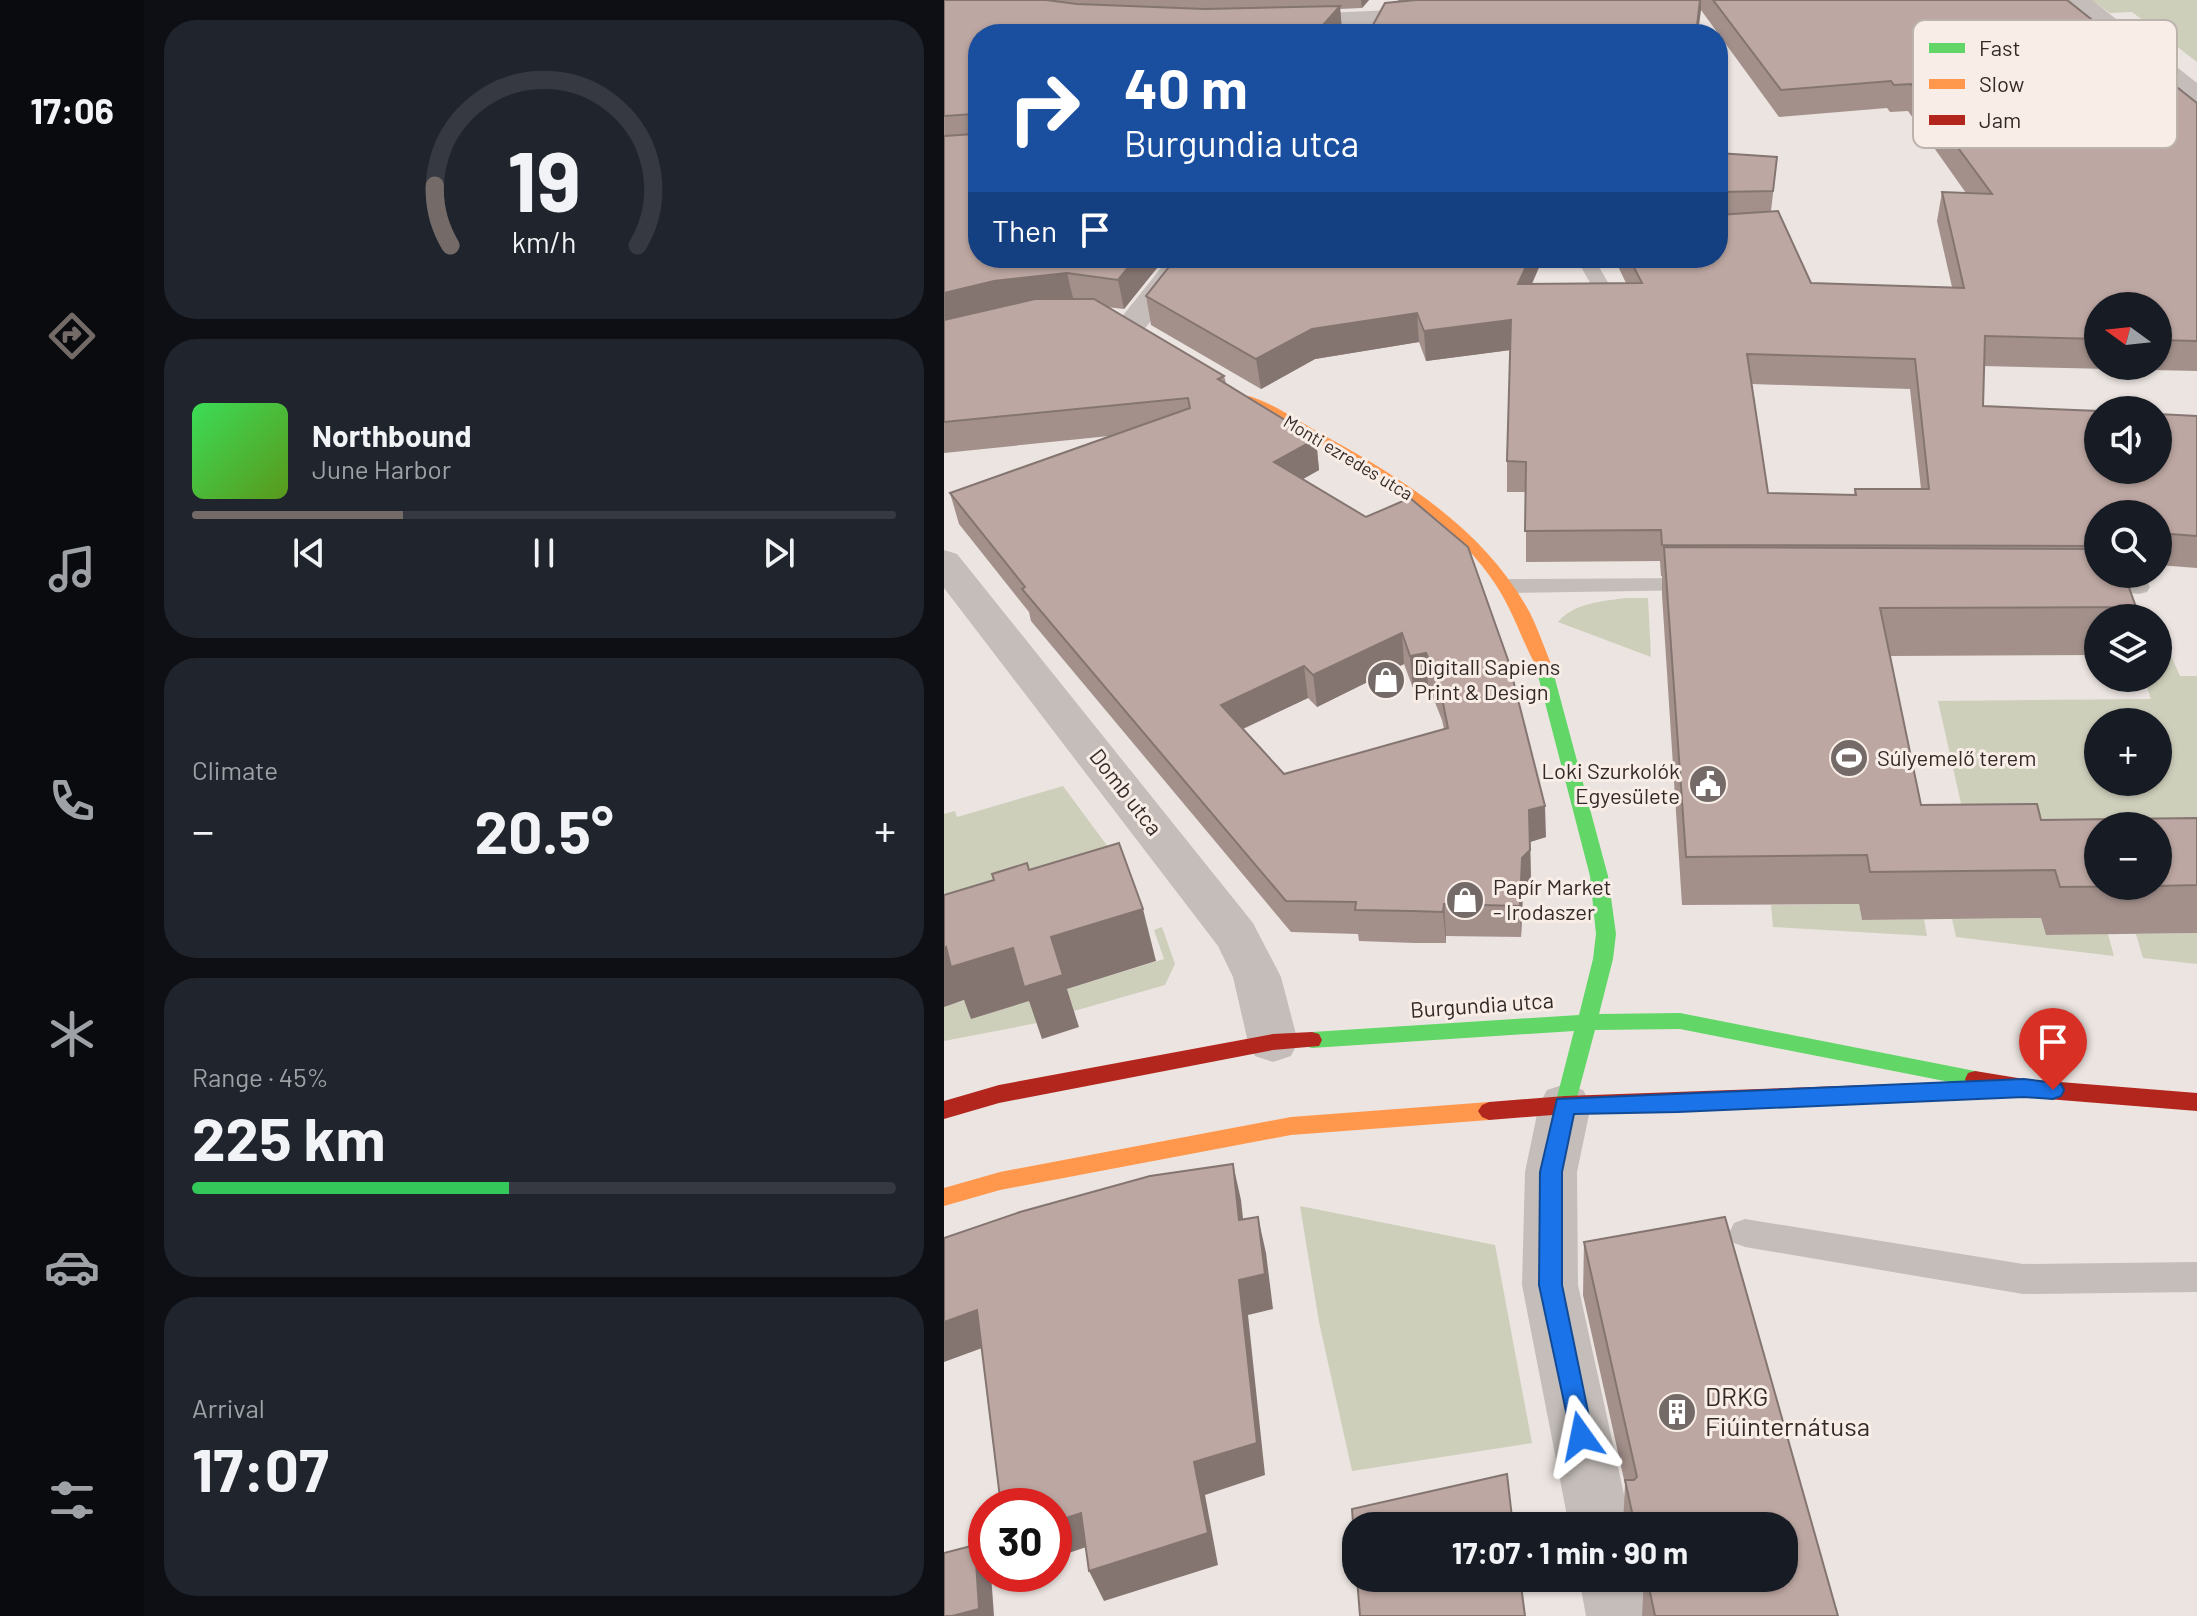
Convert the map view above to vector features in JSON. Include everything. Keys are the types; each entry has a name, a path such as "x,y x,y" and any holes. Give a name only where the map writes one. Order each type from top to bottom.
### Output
{"street":[{"path":"2077,0 2102,20"},
{"path":"1387,24 1461,13"},
{"path":"1262,23 1288,24"},
{"path":"2177,80 2197,96"},
{"path":"1130,330 1177,268"},
{"name":"Monti ezredes utca","path":"1239,394 1425,503 1474,543 1510,586 1541,657 1597,865 1606,935 1565,1105"},
{"name":"Domb utca","path":"944,562 961,614 1089,744 1236,936 1257,977 1273,1042"},
{"name":"Burgundia utca","path":"944,1110 999,1094 1273,1042 1586,1022 1680,1021 2024,1088 2197,1102"},
{"name":"Burgundia utca","path":"944,1197 1000,1181 1291,1126 1565,1105 2024,1088"},
{"path":"1565,1105 1551,1172 1550,1285 1597,1512"},
{"path":"1613,1592 1618,1616"}],"lane":[{"path":"1591,268 1605,293"},
{"path":"1510,586 1716,585"},
{"path":"2073,585 2084,585"},
{"path":"1745,1233 2023,1279 2197,1277"}],"green space":[{"path":"2091,0 2197,0 2197,62 2177,47 2177,20 2142,20 2132,12 2110,13"},
{"path":"1626,598 1648,598 1651,657 1558,622 1580,607"},
{"path":"2172,658 2180,676 2197,676 2197,824 2172,824 2172,812 2084,812 2084,825 1966,826 1938,701 2151,699 2149,692 2172,692"},
{"path":"1063,786 1108,847 944,919 944,814 955,811 957,817"},
{"path":"1859,904 1862,920 1924,919 1927,936 1773,927 1771,905"},
{"path":"2041,918 2046,935 2108,934 2114,956 1956,937 1952,919"},
{"path":"1162,927 1175,964 1165,985 1074,1011 1067,989 1164,959 1154,930"},
{"path":"2197,933 2197,964 2143,958 2136,934"},
{"path":"966,1000 1030,1001 1037,1023 944,1041 944,1006"},
{"path":"1300,1206 1495,1245 1532,1443 1352,1471 1319,1322"}],"building":[{"path":"944,0 1046,0 1205,9 1340,6 1324,24 968,24 968,114 944,116"},
{"path":"1416,0 1700,0 1697,24 1373,24 1385,3"},
{"path":"1713,0 2067,0 2092,20 1913,20 1913,87 1911,84 1894,85 1891,81 1781,90"},
{"path":"2177,87 2197,103 2197,341 2172,340 2172,292 2084,292 2084,339 1985,336 1983,406 2084,410 2084,484 2172,484 2172,415 2197,416 2197,536 2172,534 2172,500 2084,500 2084,546 1662,545 1661,530 1525,531 1526,462 1507,461 1511,320 1424,331 1417,313 1312,329 1256,359 1146,296 1168,268 1525,268 1518,284 1642,283 1634,268 1728,268 1728,214 1778,211 1811,283 1964,288 1942,192 1992,194 1958,148 2177,148","holes":["1747,354 1915,359 1929,489 1855,489 1856,495 1768,493"]},
{"path":"968,134 968,268 1128,268 1118,280 1067,273 994,281 944,293 944,136"},
{"path":"1728,154 1777,157 1773,191 1728,192"},
{"path":"1035,299 1094,299 1224,376 1218,379 1316,439 1274,462 1366,517 1410,498 1468,547 1508,660 1545,806 1529,810 1530,850 1522,858 1520,906 1444,904 1443,912 1355,910 1356,902 1286,901 1022,589 1025,587 950,493 1190,408 1188,398 944,422 944,320","holes":["1402,633 1410,656 1426,653 1440,688 1448,728 1284,774 1221,705 1304,666 1313,675"]},
{"path":"1664,547 2084,549 2084,588 2129,588 2135,604 2084,604 2084,607 1880,608 1921,805 2037,804 2041,820 2084,819 2084,887 2060,887 2055,870 1870,872 1867,855 1686,857"},
{"path":"2172,818 2197,818 2197,885 2172,886"},
{"path":"1119,843 1143,909 1051,937 1063,975 1024,987 1013,948 951,967 944,948 944,895 994,880 992,874 1027,863 1029,870"},
{"path":"1233,1164 1239,1220 1258,1217 1265,1274 1239,1280 1257,1443 1194,1462 1208,1533 1089,1571 1081,1513 1072,1516 1072,1488 999,1488 977,1310 944,1322 944,1238 1020,1212 1150,1176"},
{"name":"DRKG Fiúinternátusa","path":"1725,1217 1838,1616 1655,1616 1650,1592 1798,1592 1798,1512 1632,1512 1625,1480 1637,1477 1584,1242"},
{"path":"1507,1474 1511,1512 1352,1512 1352,1509"},
{"path":"968,1547 968,1592 978,1592 979,1609 944,1616 944,1553"},
{"path":"1358,1592 1522,1592 1525,1616 1360,1616"}],"traffic: fast":[{"path":"1543,664 1599,876 1606,934 1603,959 1565,1105"},
{"path":"1312,1040 1586,1022 1680,1021 1975,1079"}],"traffic: slow":[{"path":"1249,400 1384,476 1462,535 1495,571 1522,614 1543,664"},
{"path":"944,1197 1000,1181 1291,1126 1489,1111"}],"traffic: jam":[{"path":"944,1110 999,1094 1273,1042 1312,1040"},
{"path":"1975,1079 2024,1088 2197,1102"},
{"path":"1489,1111 1565,1105 1953,1091"}],"place":[{"name":"Digitall Sapiens Print & Design","path":"1386,680"},
{"name":"Súlyemelő terem","path":"1849,758"},
{"name":"Loki Szurkolók Egyesülete","path":"1708,784"},
{"name":"Papír Market - Irodaszer","path":"1465,900"},
{"name":"DRKG Fiúinternátusa","path":"1677,1412"}],"route":[{"path":"1581,1436 1550,1285 1551,1172 1565,1105 2024,1088 2053,1090"}]}
